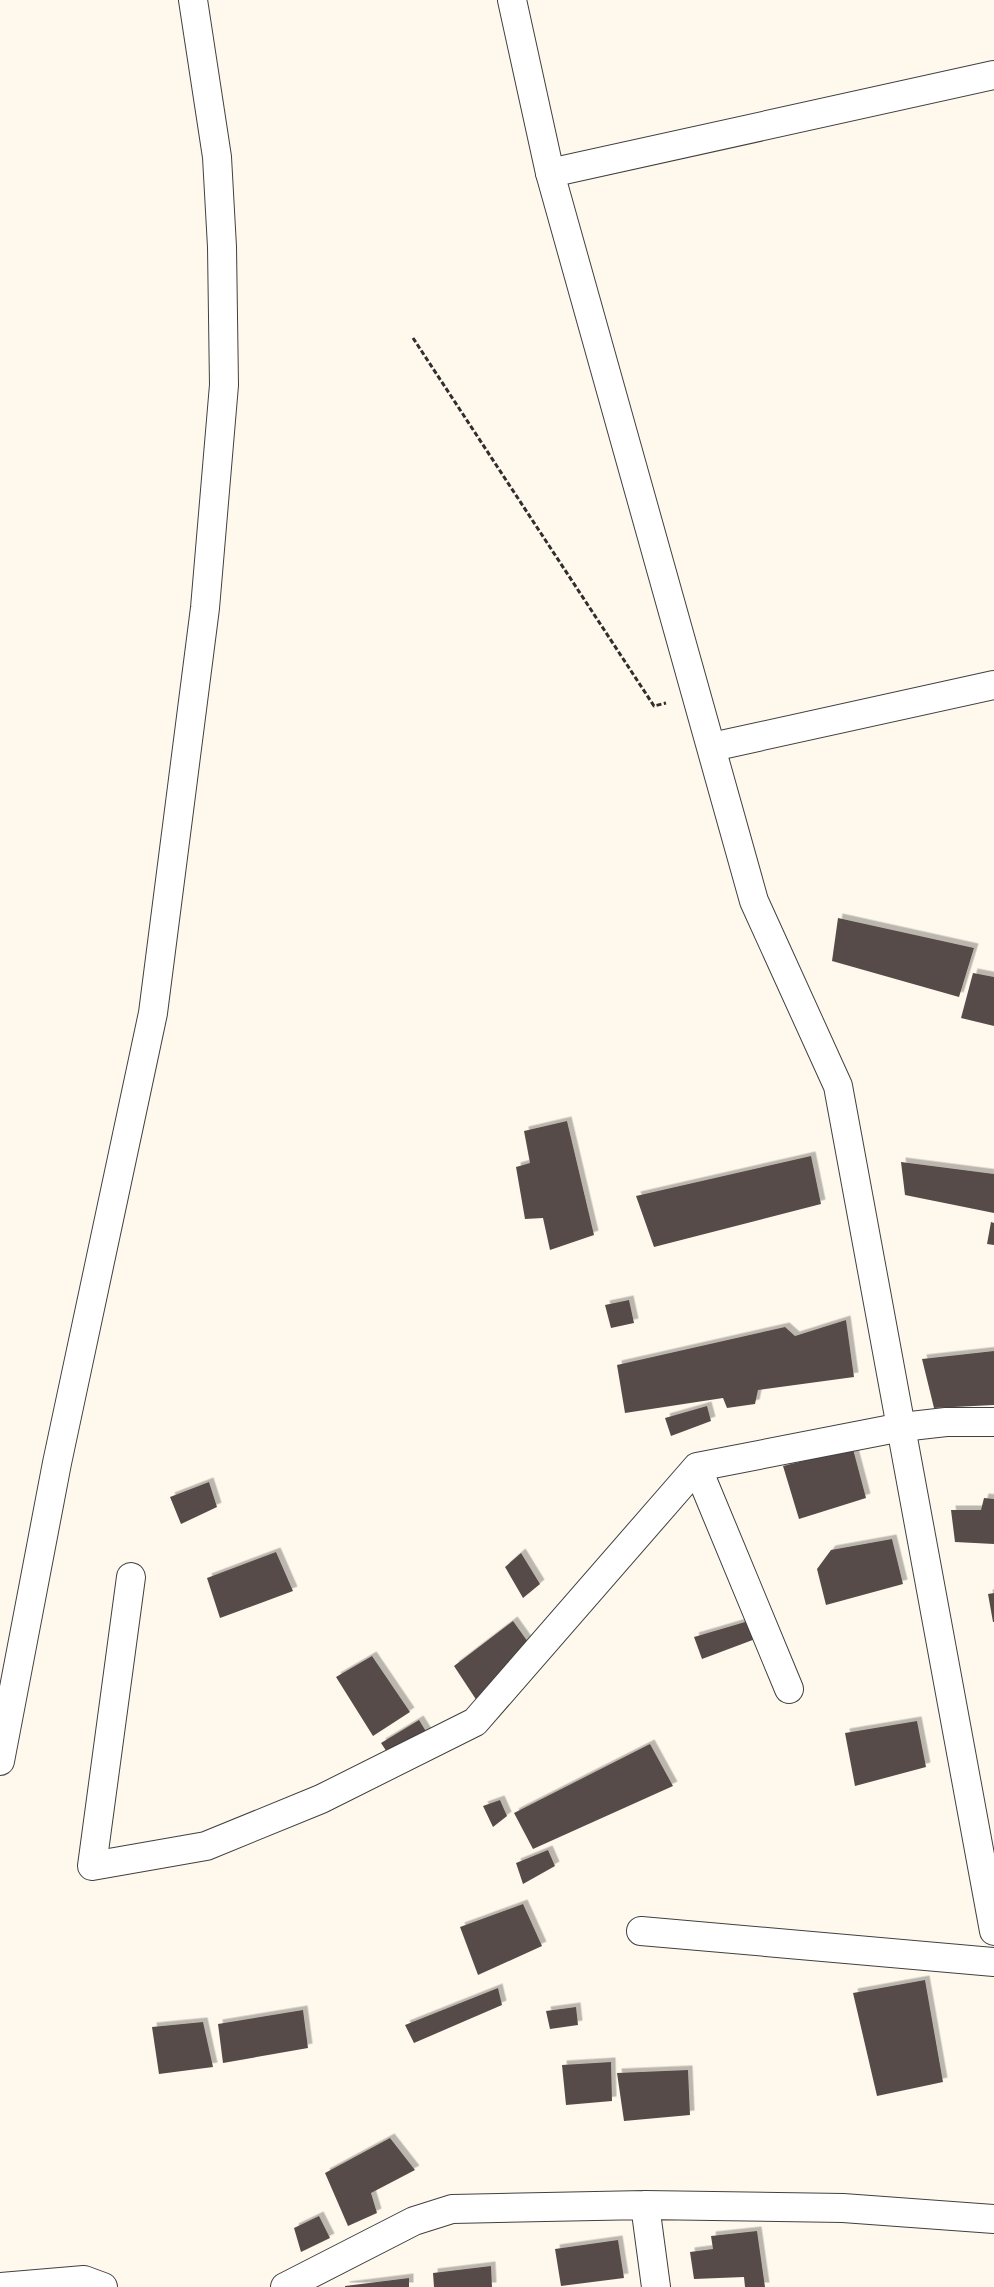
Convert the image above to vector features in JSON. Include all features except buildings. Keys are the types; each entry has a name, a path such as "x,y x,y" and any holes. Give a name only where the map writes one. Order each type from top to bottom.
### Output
{"street":[{"path":"0,1761 59,1453 152,1013 205,608 224,385 222,247 216,157 193,0"},
{"path":"512,0 550,173 754,901 838,1086 994,1931"},
{"path":"550,173 994,75"},
{"path":"712,747 994,685"},
{"path":"131,1578 92,1866 206,1846 321,1799 475,1722 697,1467 902,1427 946,1422 994,1422"},
{"path":"697,1467 789,1689"},
{"path":"641,1930 994,1962"},
{"path":"645,2205 656,2287"},
{"path":"285,2287 414,2221 452,2209 645,2205 843,2208 994,2219"},
{"path":"1,2287 84,2280 103,2287"}],"path":[{"path":"412,338 654,706 698,698"}]}
